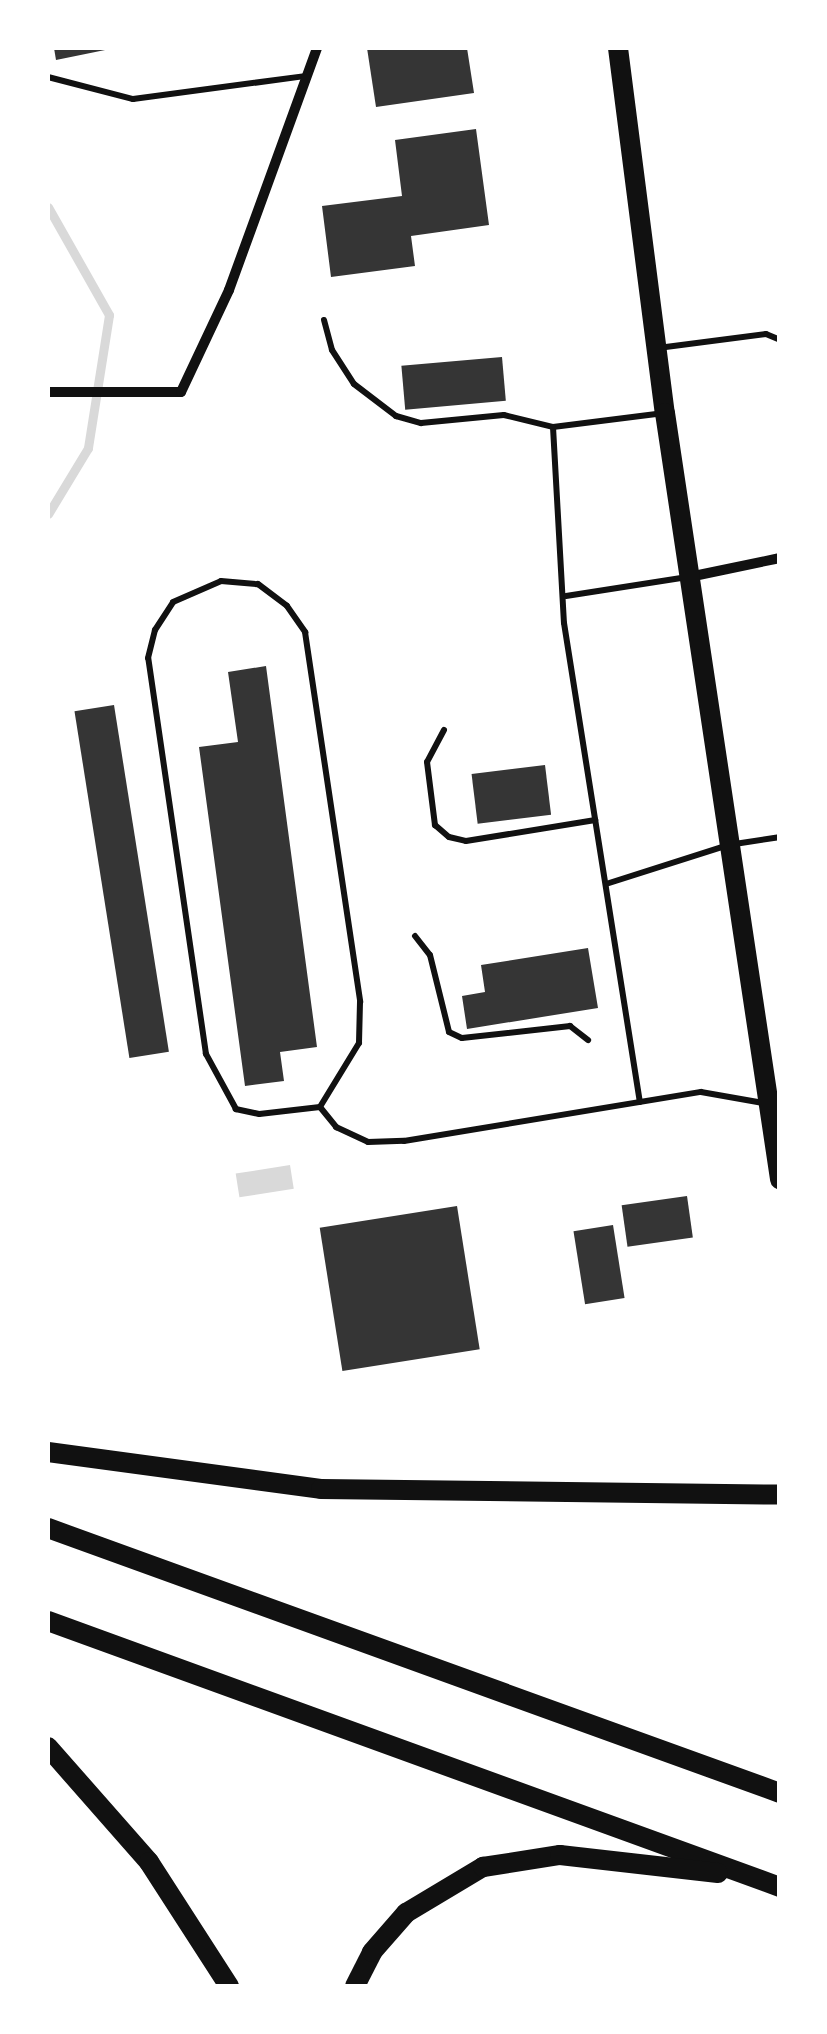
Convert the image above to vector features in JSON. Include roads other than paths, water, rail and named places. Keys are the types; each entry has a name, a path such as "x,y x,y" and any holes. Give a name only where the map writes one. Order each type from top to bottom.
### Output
{"main road":[{"path":"618,48 665,413 728,844 773,1107 780,1180"},
{"path":"48,1452 320,1489 780,1496"},
{"path":"48,1528 780,1793"},
{"path":"48,1621 780,1886"},
{"path":"48,1747 149,1862 229,1986"},
{"path":"355,1986 372,1952 406,1914 483,1867 560,1855 750,1876"}],"street":[{"path":"48,392 181,392 229,290 318,48"},
{"path":"689,577 780,558"}],"lane":[{"path":"48,77 133,99 307,76"},
{"path":"324,320 332,350 354,384 396,416 421,422 504,415 553,427 665,413"},
{"path":"657,349 766,334 780,340"},
{"path":"553,427 566,596 564,622 640,1102"},
{"path":"566,596 689,577"},
{"path":"220,581 258,584 288,606 305,632 360,1002 359,1043 320,1107 259,1114 236,1109 206,1054 148,658 155,630 173,602 220,581"},
{"path":"444,730 427,762 435,825 450,837 466,840 596,820"},
{"path":"606,884 728,844 780,837"},
{"path":"416,936 430,955 449,1032 462,1038 570,1026 588,1040"},
{"path":"320,1107 336,1127 368,1142 701,1092 773,1107"}],"waterway":[{"path":"48,207 109,315 88,448 48,514"}]}
